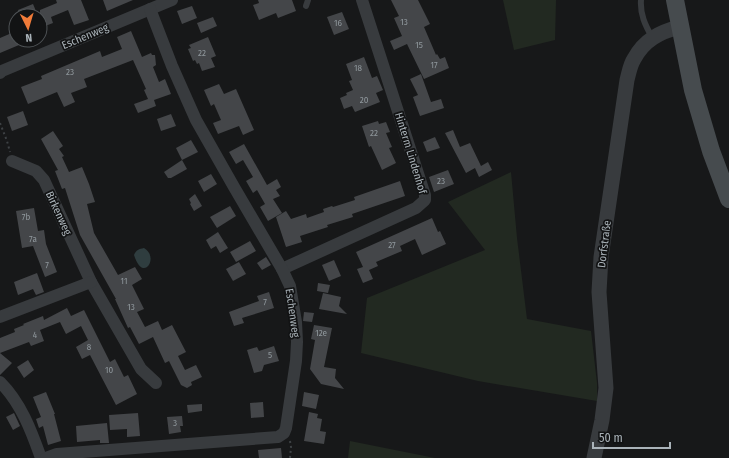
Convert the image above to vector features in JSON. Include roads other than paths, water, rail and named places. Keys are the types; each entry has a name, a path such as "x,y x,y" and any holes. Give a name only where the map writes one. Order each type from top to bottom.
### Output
{"main road":[{"path":"674,0 693,90 711,151 729,199"}],"street":[{"name":"Eschenweg","path":"0,73 172,0"},
{"name":"Hinterm Lindenhof","path":"282,269 416,208 425,200 423,188 362,0"},
{"name":"Eschenweg","path":"46,458 57,454 278,437 284,434 286,428 294,376 297,342 296,322 290,286 282,269 196,120 172,66 150,9"},
{"name":"Dorfstraße","path":"594,458 602,420 606,388 599,292 601,257 627,80 634,59 652,37 666,30 679,27"},
{"name":"Birkenweg","path":"12,161 36,171 44,180 91,282 141,369 156,383"},
{"path":"0,317 91,282"},
{"path":"0,382 18,402 33,434 41,458"}],"lane":[{"path":"641,0 640,6 644,22 652,37"}]}
